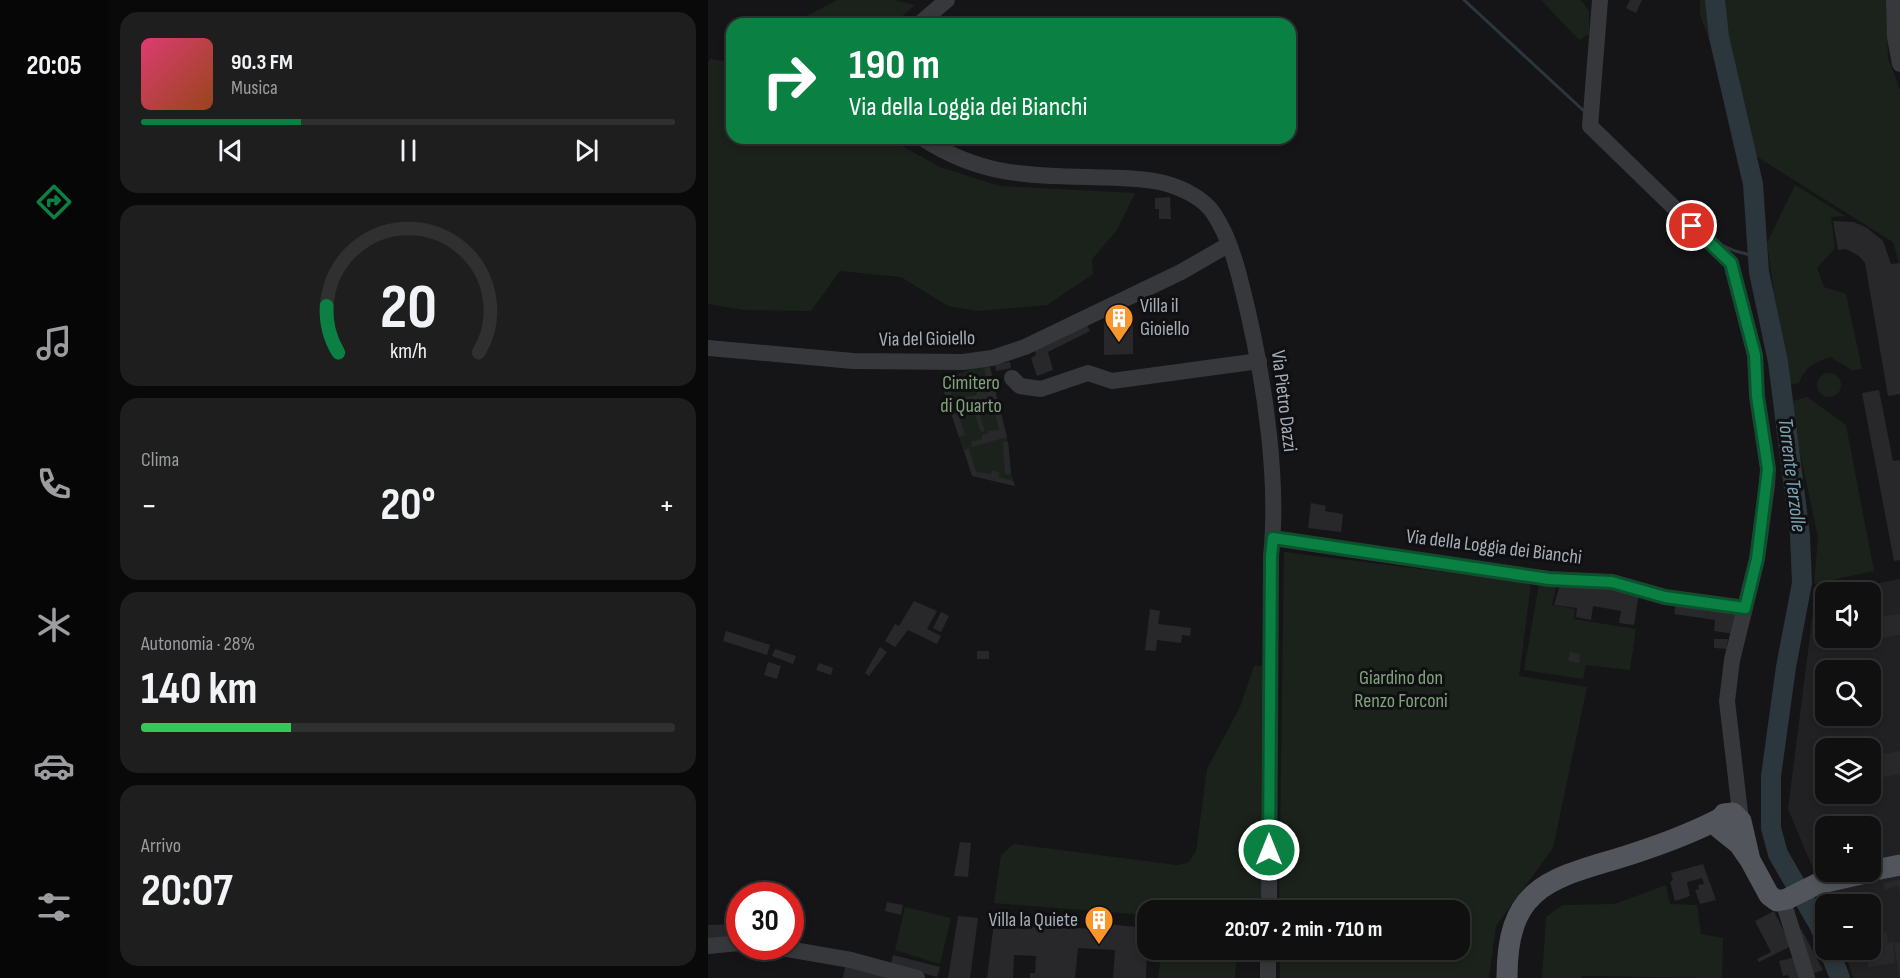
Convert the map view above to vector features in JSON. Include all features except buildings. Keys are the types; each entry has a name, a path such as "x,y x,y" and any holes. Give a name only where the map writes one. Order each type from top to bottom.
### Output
{"main road":[{"path":"1507,978 1512,934 1523,908 1540,889 1568,873 1677,839 1708,833 1730,824 1769,895 1777,901 1785,900 1825,882"},
{"path":"1881,869 1900,865"}],"street":[{"path":"926,18 947,0"},
{"path":"1600,0 1590,116 1597,135 1731,263 1755,355 1757,396 1768,469 1757,559 1732,660 1727,701 1734,768 1730,824"},
{"path":"1894,0 1895,36 1900,64"},
{"name":"Via Pietro Dazzi","path":"931,144 942,151 988,170 1046,177 1120,178 1165,183 1198,198 1213,212 1228,244 1238,268 1259,361 1270,451 1273,538 1271,556 1269,900"},
{"name":"Via del Gioiello","path":"708,348 853,361 963,362 992,358 1025,347 1160,282 1228,244"},
{"path":"1012,378 1020,386 1041,389 1088,373 1112,381 1259,361"},
{"name":"Via della Loggia dei Bianchi","path":"1273,538 1549,579 1612,582 1665,597 1745,608"},
{"path":"1785,900 1807,978"},
{"path":"708,946 726,944"},
{"path":"804,952 851,960 917,978"},
{"path":"1268,960 1268,978"}],"shaded area":[{"path":"1900,579 1900,978 1853,978 1847,960 1881,960 1881,894 1824,894 1819,882 1881,882 1881,816 1815,816 1815,873 1788,809 1815,596 1815,648 1881,648 1881,583"}],"green space":[{"path":"837,0 894,0 915,5 900,18 803,18"},
{"path":"1541,0 1581,0 1589,11 1589,34 1579,40"},
{"path":"1700,0 1886,0 1888,58 1900,90 1900,267 1893,242 1751,153 1700,15"},
{"path":"710,59 726,61 726,144 899,144 940,167 1000,186 1135,193 1117,230 1092,259 1093,274 1047,305 978,311 948,306 901,277 840,271 811,311 745,310 708,304 708,62"},
{"path":"1795,185 1845,216 1831,217 1835,248 1817,268 1824,287 1846,294 1862,369 1852,370 1830,357 1811,366 1799,383 1787,386 1767,243"},
{"name":"Cimitero di Quarto","path":"989,363 1008,442 1011,473 1015,486 972,476 940,380"},
{"path":"1829,373 1838,376 1841,385 1838,394 1829,397 1820,394 1817,385 1820,376"},
{"path":"1807,397 1846,425 1874,571 1814,584 1818,537 1789,402"},
{"name":"Giardino don Renzo Forconi","path":"1284,552 1531,583 1519,676 1587,687 1553,848 1496,926 1489,978 1280,978 1280,960 1470,960 1470,900 1279,900"},
{"path":"1539,584 1556,587 1552,605 1575,609 1574,619 1636,629 1630,670 1586,665 1583,679 1524,670"},
{"path":"1254,666 1264,666 1263,900 1137,900 1137,914 994,903 1001,855 1014,844 1176,865 1188,863 1196,852 1207,769 1240,707"},
{"path":"1666,885 1670,904 1697,905 1701,934 1723,938 1722,978 1582,976 1581,978 1542,978 1546,917 1563,905 1615,904"},
{"path":"905,907 951,918 940,964 895,950"},
{"path":"1161,960 1236,960 1235,978 1158,978"}],"waterway":[{"path":"1464,0 1584,111"},
{"name":"Torrente Terzolle","path":"1715,0 1719,37 1753,184 1759,272 1778,362 1800,535 1802,583 1786,667 1771,776 1771,828 1778,854 1815,918"},
{"path":"1724,246 1758,257"},
{"name":"Torrente Terzolle","path":"1833,960 1840,978"}],"place":[{"name":"Villa il Gioiello","path":"1119,344"},
{"name":"Villa la Quiete","path":"1099,946"}],"route":[{"path":"1269,850 1273,538 1549,579 1573,578 1612,582 1665,597 1745,608 1757,559 1768,469 1757,396 1755,355 1731,263 1692,226"}]}
